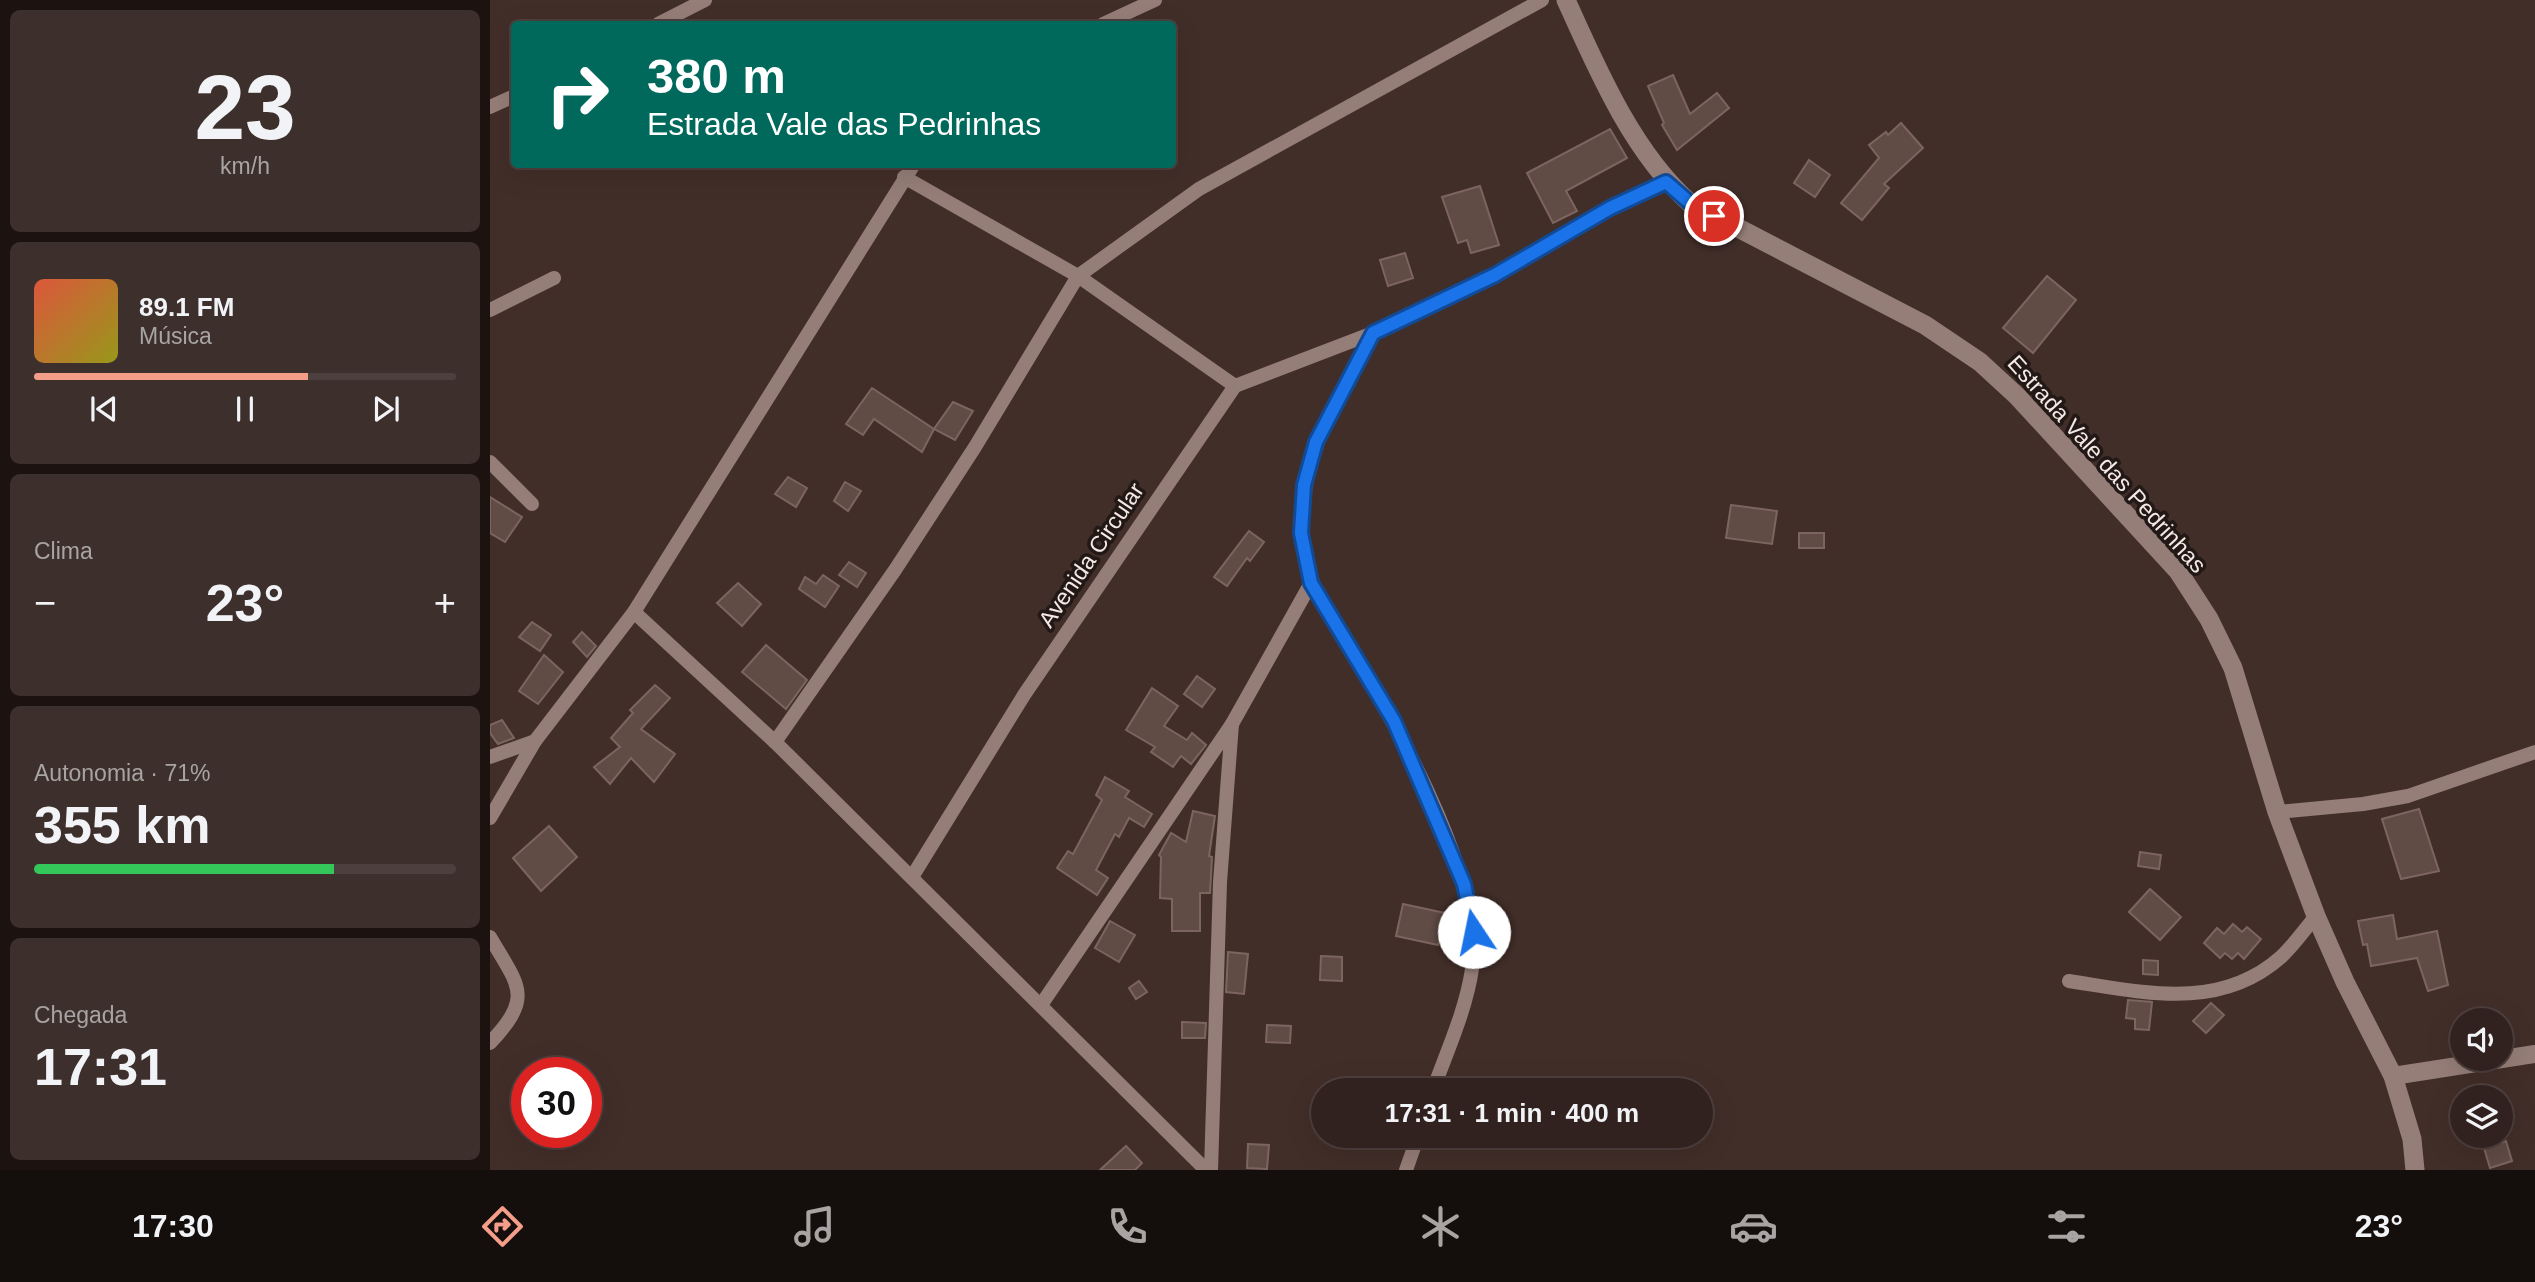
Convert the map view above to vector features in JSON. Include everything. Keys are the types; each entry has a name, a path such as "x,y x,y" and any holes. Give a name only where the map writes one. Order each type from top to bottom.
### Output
{"main road":[{"name":"Estrada Vale das Pedrinhas","path":"1566,0 1602,79 1666,182 1690,203 1925,325 1980,362 2017,397 2178,571 2209,619 2233,668 2277,812 2316,916 2345,982 2393,1076 2412,1139 2415,1170"}],"street":[{"path":"664,21 705,0"},
{"path":"1110,21 1155,0"},
{"path":"775,742 946,492 1078,276 1199,189 1542,0"},
{"path":"490,107 511,97"},
{"path":"490,818 535,741 634,612 911,168"},
{"path":"904,177 1078,276 1235,387 1373,333 1495,275 1610,208 1666,182"},
{"path":"490,310 554,278"},
{"path":"1373,333 1316,442 1304,485 1301,533 1311,583 1394,721 1464,884 1474,932 1472,970 1437,1078"},
{"name":"Avenida Circular","path":"912,877 1024,695 1235,387"},
{"path":"490,462 532,504"},
{"path":"1041,1005 1232,724 1311,583"},
{"path":"634,612 775,742 981,949 1209,1170"},
{"path":"1209,1170 1220,882 1232,724"},
{"path":"490,757 535,741"},
{"path":"2277,812 2363,804 2408,796 2535,752"},
{"path":"2069,981 2171,996 2209,993 2241,983 2260,973 2282,956 2316,916"},
{"path":"490,937 520,992 519,1006 490,1044"},
{"path":"2393,1076 2535,1054"},
{"path":"1406,1170 1414,1148"}],"building":[{"path":"1673,75 1690,114 1717,93 1729,108 1677,150 1662,125 1664,123 1648,86"},
{"path":"1901,123 1923,148 1884,184 1889,188 1862,220 1841,203 1879,158 1869,145 1886,132 1888,135"},
{"path":"1610,129 1627,158 1566,191 1577,211 1553,223 1527,173"},
{"path":"1809,160 1830,175 1815,197 1794,183"},
{"path":"1480,186 1499,245 1471,253 1467,240 1458,243 1442,197"},
{"path":"1405,253 1413,278 1388,286 1380,260"},
{"path":"2047,276 2076,300 2033,353 2003,328"},
{"path":"872,388 934,429 922,452 874,419 863,435 846,424"},
{"path":"953,402 973,411 955,440 934,429"},
{"path":"788,477 807,488 796,507 775,494"},
{"path":"845,482 861,491 848,511 834,501"},
{"path":"490,497 522,517 505,542 490,533"},
{"path":"1731,505 1777,511 1772,544 1726,538"},
{"path":"1249,531 1264,542 1250,561 1247,558 1227,586 1214,577"},
{"path":"1799,533 1824,533 1824,548 1799,548"},
{"path":"849,562 866,573 857,587 839,575"},
{"path":"823,575 839,586 825,607 799,589 805,577 816,584"},
{"path":"738,583 761,604 742,626 717,603"},
{"path":"532,622 551,635 540,651 519,637"},
{"path":"582,632 596,646 587,657 573,642"},
{"path":"766,645 807,680 786,709 742,672"},
{"path":"544,655 563,672 538,704 519,691"},
{"path":"1197,676 1215,689 1202,707 1184,694"},
{"path":"655,685 670,698 641,729 675,754 654,782 631,758 610,784 594,767 620,747 611,738 633,713 630,710"},
{"path":"1152,688 1178,706 1164,726 1187,740 1192,733 1206,745 1191,764 1181,756 1173,767 1151,752 1155,747 1126,730"},
{"path":"502,720 514,738 498,744 490,733 490,725"},
{"path":"1105,777 1129,791 1125,797 1152,814 1144,827 1129,818 1119,837 1115,834 1096,870 1108,878 1097,895 1057,868 1068,851 1073,854 1102,800 1096,795"},
{"path":"2419,809 2439,871 2401,879 2382,819"},
{"path":"1193,811 1215,816 1209,856 1212,857 1210,893 1200,893 1200,931 1172,931 1172,899 1160,898 1159,855 1171,833 1186,842"},
{"path":"549,826 577,857 541,891 513,858"},
{"path":"2140,852 2161,855 2159,869 2138,866"},
{"path":"2150,889 2181,917 2160,940 2129,912"},
{"path":"1403,904 1445,913 1438,945 1396,936"},
{"path":"2393,915 2397,939 2437,931 2448,985 2428,991 2417,958 2371,966 2367,944 2363,945 2358,921"},
{"path":"1110,921 1135,935 1119,962 1095,948"},
{"path":"2233,924 2242,932 2247,927 2261,939 2244,959 2238,953 2232,959 2225,953 2220,958 2204,943 2217,928 2224,934"},
{"path":"1228,952 1248,954 1244,994 1226,992"},
{"path":"1321,956 1342,957 1342,981 1320,980"},
{"path":"2143,960 2158,961 2158,975 2143,974"},
{"path":"1139,981 1147,992 1136,999 1129,988"},
{"path":"2128,1000 2152,1002 2149,1030 2135,1029 2135,1019 2126,1018"},
{"path":"2211,1003 2224,1015 2206,1033 2193,1021"},
{"path":"1182,1022 1206,1023 1205,1038 1182,1038"},
{"path":"1267,1025 1291,1026 1290,1043 1266,1042"},
{"path":"1248,1144 1269,1145 1267,1169 1247,1168"},
{"path":"1126,1146 1142,1163 1135,1170 1100,1170"},
{"path":"2484,1148 2508,1148 2512,1161 2490,1168"}],"route":[{"path":"1474,932 1464,884 1418,772 1394,721 1311,583 1301,533 1304,485 1316,442 1373,333 1495,275 1610,208 1666,182 1690,203 1714,216"}]}
